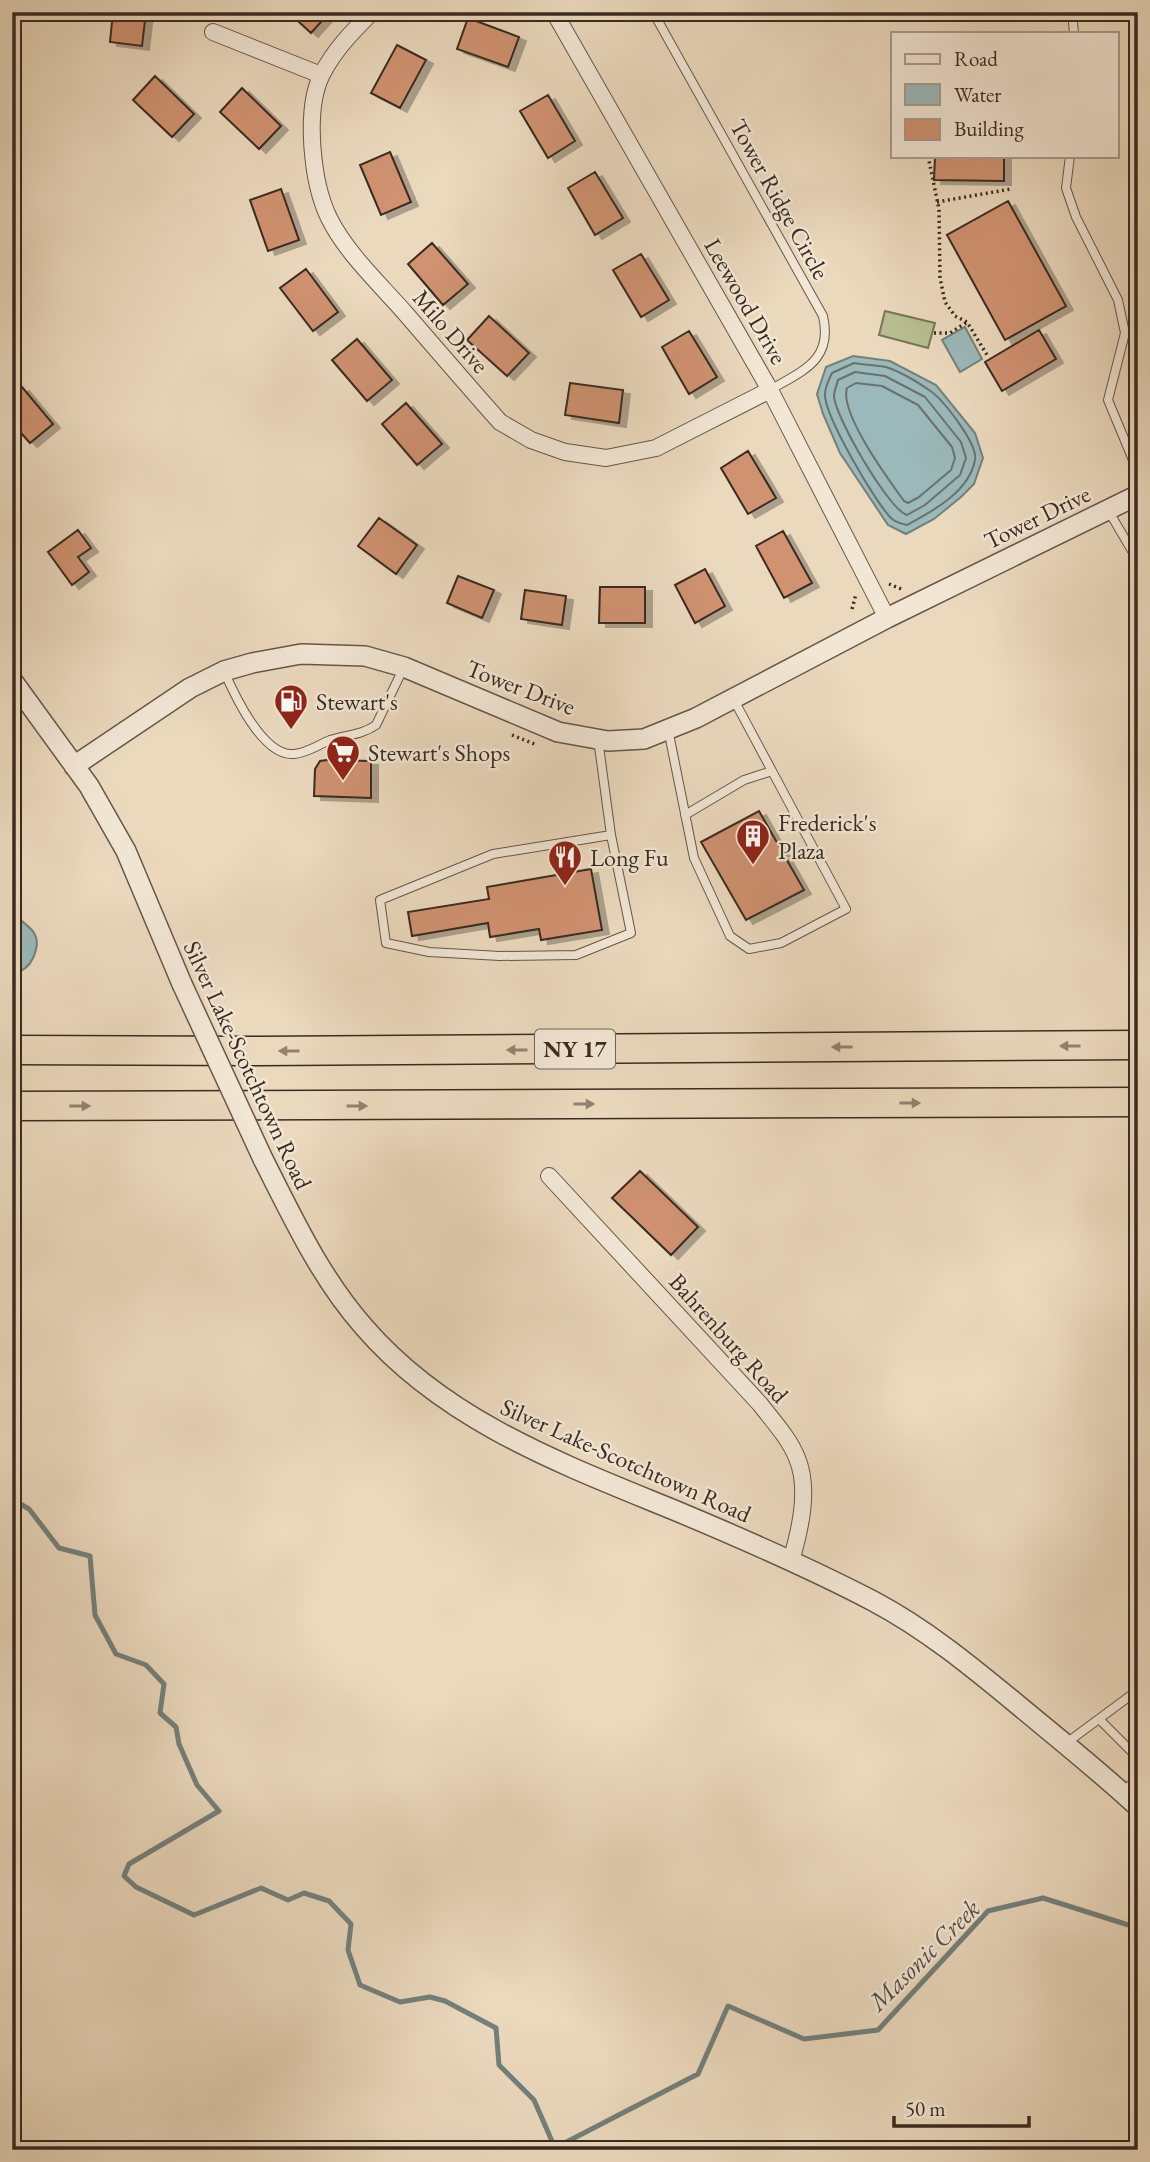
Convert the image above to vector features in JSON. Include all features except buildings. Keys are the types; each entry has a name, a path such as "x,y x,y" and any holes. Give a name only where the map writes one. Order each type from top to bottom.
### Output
{"highway":[{"name":"NY 17","path":"12,1050 260,1051 1138,1045"},
{"name":"NY 17","path":"12,1106 1138,1102"}],"street":[{"name":"Milo Drive","path":"372,12 342,42 321,75 314,101 313,157 317,183 330,219 353,253 500,422 531,440 552,448 606,458 656,448 770,390"},
{"name":"Leewood Drive","path":"554,12 770,390 887,618"},
{"path":"213,32 321,75"},
{"name":"Tower Drive","path":"74,766 190,688 224,671 301,654 365,656 404,667 558,732 608,741 644,738 734,699 887,618 1138,495"},
{"name":"Silver Lake-Scotchtown Road","path":"12,680 74,766 126,851 182,984 263,1159 315,1260 339,1297 364,1327 416,1380 450,1404 508,1438 565,1466 792,1560 924,1631 1065,1744 1138,1807"},
{"name":"Bahrenburg Road","path":"549,1176 743,1385 789,1442 799,1460 802,1481 801,1527 792,1560"}],"lane":[{"name":"Tower Ridge Circle","path":"653,12 823,316 827,333 824,349 812,363 770,390"},
{"path":"1072,12 1074,32"},
{"path":"1070,158 1066,188 1076,217 1118,300 1125,333 1108,400 1138,472"},
{"path":"1108,510 1138,561"},
{"path":"224,671 236,697 260,734 279,752 294,754 368,731 376,725 404,667"},
{"path":"668,729 694,858 730,936 749,948 781,943 846,909 734,699"},
{"path":"598,739 611,835 631,933 576,955 500,956 429,952 386,943 380,900 493,854 611,835"},
{"path":"685,815 744,780 772,771"},
{"path":"1065,1744 1138,1690"},
{"path":"1099,1719 1138,1758"},
{"path":"1122,1793 1138,1777"}],"path":[{"path":"928,158 937,202 940,278 945,302 955,316 967,322 987,355"},
{"path":"937,202 1011,189"},
{"path":"934,333 950,333 967,322"},
{"path":"881,574 890,585 910,592"},
{"path":"852,609 856,600 856,588"}],"green space":[{"path":"885,311 935,323 928,348 879,335"}],"water":[{"path":"965,327 982,359 960,372 942,340"},
{"path":"853,356 890,361 936,385 975,433 983,458 974,484 961,497 934,519 906,534 888,525 840,453 817,394 826,367"},
{"path":"12,914 29,927 37,943 29,964 12,974"}],"waterway":[{"path":"12,1499 29,1509 59,1548 90,1556 95,1615 116,1654 146,1665 164,1684 160,1713 176,1727 179,1744 197,1785 219,1811 129,1864 124,1876 136,1887 194,1915 261,1888 288,1900 304,1893 329,1901 351,1924 348,1950 360,1985 400,2002 430,1997 445,2001 496,2028 499,2065 534,2100 555,2148"},
{"name":"Masonic Creek","path":"551,2150 698,2074 728,2006 804,2039 878,2030 988,1911 1043,1898 1138,1928"}],"place":[{"name":"Stewart's","path":"291,731"},
{"name":"Stewart's Shops","path":"343,782"},
{"name":"Frederick's Plaza","path":"753,866"},
{"name":"Long Fu","path":"565,887"}]}
